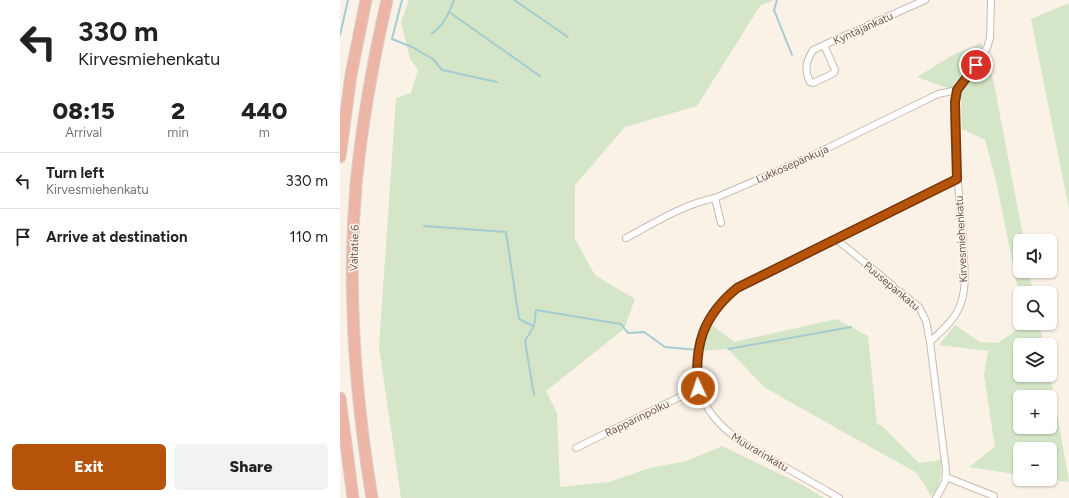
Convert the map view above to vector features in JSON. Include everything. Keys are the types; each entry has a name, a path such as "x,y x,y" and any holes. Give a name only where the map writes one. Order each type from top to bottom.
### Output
{"highway":[{"path":"340,157 357,40 366,0"},
{"name":"Valtatie 6","path":"372,498 362,429 356,364 353,322 353,266 356,186 363,125 372,68 387,0"},
{"path":"340,398 353,498"}],"street":[{"name":"Kyntäjänkatu","path":"824,45 835,70 834,73 813,83 810,82 806,74 813,50 824,45 925,0"},
{"name":"Kirvesmiehenkatu","path":"930,342 952,321 959,310 964,292 962,228 957,179 954,114 957,90 987,48 992,29 991,0"},
{"name":"Lukkosepänkuja","path":"626,238 679,211 705,200 715,198 800,161 938,94 957,90"},
{"name":"Muurarinkatu","path":"839,498 738,441 718,423 698,388 697,362 702,334 709,320 726,297 749,282 957,179"},
{"path":"715,198 721,223"},
{"name":"Puusepänkatu","path":"836,240 919,307 926,321 930,342"},
{"path":"930,342 946,463 946,477 936,498"},
{"name":"Rapparinpolku","path":"576,448 698,388"},
{"path":"946,477 994,496"}],"green space":[{"path":"409,0 774,0 760,6 697,106 625,127 575,185 575,239 595,275 635,299 624,329 546,391 557,413 560,487 609,482 650,468 687,461 722,446 803,485 824,498 401,498 379,347 396,98 411,93 418,70 410,59 401,22"},
{"path":"1069,3 1069,209 1031,19"},
{"path":"981,43 993,79 1023,234 1013,234 1013,265 996,181 985,140 962,129 961,93 917,77 951,56"},
{"path":"1016,278 1030,278 1032,286 1017,286"},
{"path":"836,319 868,336 877,424 882,426 919,463 941,460 941,475 939,484 931,496 917,473 765,388 728,349 702,351 711,324 734,342"},
{"path":"955,325 980,342 998,343 1017,330 1041,330 1042,338 1013,338 1013,382 1052,382 1053,390 1013,390 1013,434 1057,434 1057,413 1069,482 1057,480 1057,442 1013,442 1013,474 969,467 995,447 984,375 988,351 939,345"}],"waterway":[{"path":"340,35 348,0"},
{"path":"402,0 392,39 412,47 433,59 442,70 497,82"},
{"path":"431,34 442,24 448,15 454,0"},
{"path":"514,0 568,37"},
{"path":"777,0 774,10 792,55"},
{"path":"449,12 540,76"},
{"path":"424,226 506,232 519,319 533,326"},
{"path":"534,395 525,341 534,326 536,310 621,324 628,333 644,332 665,347 698,350"},
{"path":"728,349 851,327"}],"route":[{"path":"698,388 696,374 699,345 702,334 706,324 717,308 726,297 737,288 957,179 954,114 955,102 957,90 976,65"}]}
